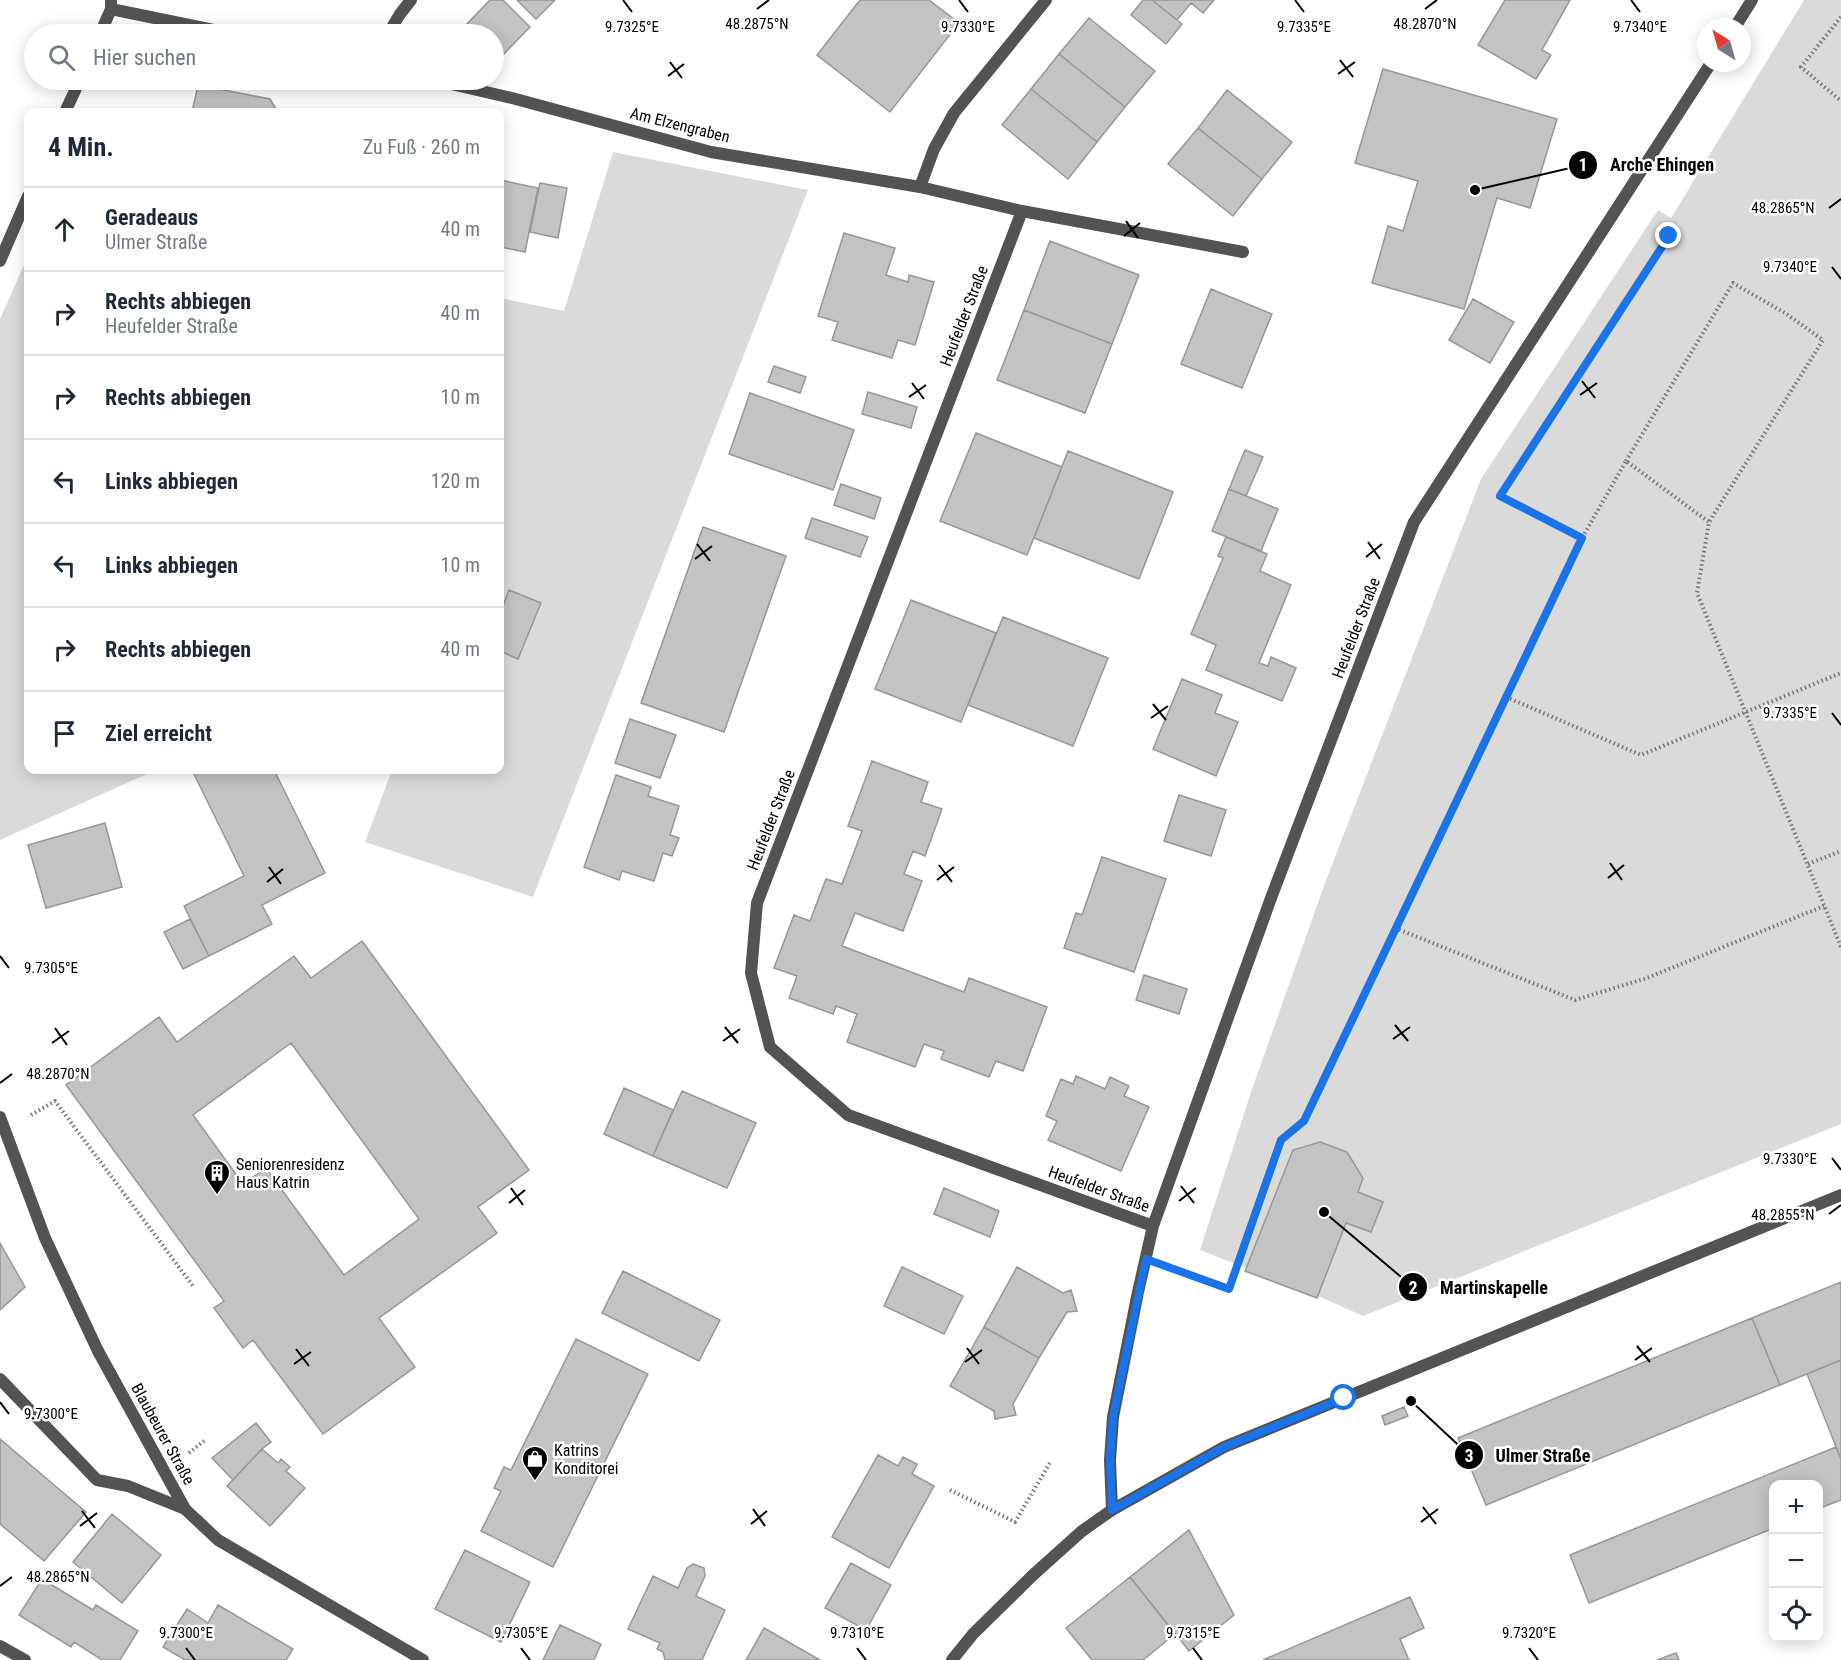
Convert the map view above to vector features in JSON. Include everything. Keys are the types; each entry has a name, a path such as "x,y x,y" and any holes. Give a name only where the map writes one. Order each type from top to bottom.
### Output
{"street":[{"path":"394,24 411,0"},
{"path":"920,187 934,149 954,113 1047,0"},
{"path":"1741,18 1752,0"},
{"path":"104,24 111,4 192,24"},
{"name":"Heufelder Straße","path":"1112,1510 1110,1460 1113,1417 1154,1226 1270,898 1414,522 1706,72"},
{"path":"67,108 75,90"},
{"name":"Am Elzengraben","path":"477,90 711,152 920,187 1022,211 1243,252"},
{"path":"0,261 24,205"},
{"name":"Heufelder Straße","path":"1022,211 757,903 751,973 770,1047 848,1115 1154,1226"},
{"name":"Blaubeurer Straße","path":"0,1116 45,1238 93,1341 185,1509 218,1540 423,1660"},
{"path":"952,1660 974,1634 1033,1575 1082,1531 1112,1510 1224,1447 1841,1195"},
{"path":"0,1379 98,1480 128,1486 185,1509"},
{"path":"0,1646 25,1660"}],"path":[{"path":"1841,16 1801,67 1841,101"},
{"path":"1582,538 1500,496 1669,236"},
{"path":"1146,1259 1229,1289 1281,1140 1304,1121 1582,538 1733,283 1785,313 1823,340 1708,522 1697,593 1841,947"},
{"path":"1626,461 1708,522"},
{"path":"1506,697 1641,755 1841,673"},
{"path":"1808,864 1841,851"},
{"path":"1395,928 1575,1000 1647,978 1824,906"},
{"path":"5,1130 55,1101 193,1286"},
{"path":"950,1490 1015,1522 1051,1461"}],"shaded area":[{"path":"1804,0 1841,0 1841,1124 1363,1316 1318,1296 1317,1298 1245,1271 1246,1268 1200,1250 1251,1092 1325,883 1481,479 1658,210 1671,218"},
{"path":"613,152 808,190 533,897 365,842 390,774 504,774 504,299 564,311"},
{"path":"24,265 24,774 147,774 0,840 0,319"}],"building":[{"path":"490,0 503,0 530,27 504,54 504,24 467,24"},
{"path":"517,0 555,0 536,19"},
{"path":"860,0 929,0 959,23 890,112 817,55"},
{"path":"1143,0 1152,0 1182,24 1166,44 1131,15"},
{"path":"1152,0 1214,0 1203,13 1191,3 1177,20"},
{"path":"1505,0 1570,0 1542,50 1551,55 1536,79 1478,45"},
{"path":"1089,18 1155,71 1125,107 1059,54"},
{"path":"1059,54 1125,107 1097,142 1031,89"},
{"path":"1383,69 1557,119 1530,208 1497,198 1464,309 1372,283 1388,226 1403,231 1418,181 1355,163"},
{"path":"1031,89 1097,142 1068,179 1002,125"},
{"path":"197,90 224,90 270,99 276,108 193,108"},
{"path":"1227,90 1292,142 1262,179 1198,128"},
{"path":"1198,128 1262,179 1233,216 1168,164"},
{"path":"504,181 538,188 525,252 504,248"},
{"path":"540,183 567,188 558,238 530,232"},
{"path":"844,233 895,248 886,275 908,282 909,275 934,282 915,345 898,340 892,358 832,340 838,322 818,316"},
{"path":"1050,241 1139,275 1112,344 1024,310"},
{"path":"1211,289 1272,314 1242,388 1181,364"},
{"path":"1473,299 1514,322 1490,363 1449,340"},
{"path":"1024,310 1112,344 1085,413 997,380"},
{"path":"774,366 806,377 800,393 768,382"},
{"path":"868,392 917,407 911,428 862,414"},
{"path":"750,393 854,430 833,490 729,454"},
{"path":"976,433 1062,467 1027,555 940,521"},
{"path":"1245,450 1263,457 1246,496 1229,489"},
{"path":"1068,451 1173,492 1139,579 1034,538"},
{"path":"841,484 881,498 874,519 834,505"},
{"path":"1229,489 1278,509 1261,551 1212,531"},
{"path":"812,518 868,537 860,557 805,538"},
{"path":"703,527 786,556 724,732 641,703"},
{"path":"1226,537 1267,554 1260,571 1291,585 1259,663 1268,666 1271,657 1296,668 1282,701 1206,670 1216,645 1191,634 1223,558 1218,556"},
{"path":"509,590 541,603 518,659 504,653 504,603"},
{"path":"911,600 996,633 961,722 875,689"},
{"path":"1003,617 1108,658 1073,746 968,705"},
{"path":"1182,679 1222,695 1215,713 1238,722 1216,776 1153,749"},
{"path":"630,719 676,735 660,778 615,763"},
{"path":"872,761 928,782 921,802 942,809 925,856 913,851 904,874 922,881 903,931 855,913 842,946 964,992 969,978 1047,1007 1023,1071 996,1061 989,1077 941,1059 944,1051 924,1044 915,1067 847,1042 857,1014 836,1006 833,1014 789,998 797,976 774,968 794,915 810,921 826,879 842,884 862,831 848,826"},
{"path":"194,774 276,774 325,873 262,905 272,924 209,956 184,906 244,876"},
{"path":"616,775 651,787 648,796 679,806 670,835 679,838 672,856 663,853 654,881 622,871 619,880 584,867"},
{"path":"1179,795 1226,810 1211,856 1164,841"},
{"path":"105,823 122,887 46,908 28,845"},
{"path":"1102,857 1166,879 1134,972 1064,948 1076,913 1082,915"},
{"path":"190,919 209,956 183,969 164,932"},
{"name":"Seniorenresidenz Haus Katrin","path":"362,941 529,1170 478,1207 497,1233 379,1318 415,1367 323,1434 253,1340 243,1348 214,1308 224,1301 66,1085 159,1017 177,1042 294,956 311,978","holes":["291,1043 419,1219 344,1275 266,1168 243,1184 193,1115"]},
{"path":"1144,975 1187,989 1179,1014 1136,1000"},
{"path":"1076,1076 1105,1089 1110,1077 1129,1086 1124,1096 1149,1107 1121,1171 1048,1140 1057,1121 1046,1116 1061,1079 1073,1084"},
{"path":"624,1088 673,1110 653,1156 604,1134"},
{"path":"682,1091 756,1123 727,1188 653,1156"},
{"path":"1320,1142 1347,1152 1363,1178 1358,1192 1383,1202 1371,1232 1346,1223 1317,1298 1245,1271 1293,1150"},
{"path":"944,1188 999,1211 990,1237 934,1214"},
{"path":"0,1243 25,1287 0,1310"},
{"path":"902,1267 963,1296 944,1334 884,1306"},
{"path":"1017,1267 1063,1293 1071,1290 1077,1311 1067,1312 1039,1358 984,1327"},
{"path":"623,1271 720,1320 699,1361 602,1313"},
{"path":"1841,1282 1841,1360 1780,1385 1752,1318"},
{"path":"1752,1318 1780,1385 1486,1505 1458,1438"},
{"path":"984,1327 1039,1358 1013,1404 1016,1415 995,1419 994,1411 950,1386"},
{"path":"576,1339 648,1374 553,1567 481,1531 501,1491 494,1488 504,1467 511,1470"},
{"path":"1841,1360 1841,1459 1807,1374"},
{"path":"1404,1407 1408,1416 1385,1425 1382,1416"},
{"path":"256,1423 271,1442 233,1480 212,1458"},
{"path":"0,1439 86,1512 44,1561 0,1524"},
{"path":"1836,1447 1841,1459 1841,1500 1823,1507 1823,1480 1769,1480 1769,1530 1589,1603 1570,1555"},
{"path":"262,1449 278,1463 281,1459 290,1467 286,1471 305,1488 270,1526 227,1486"},
{"path":"878,1455 898,1466 903,1457 917,1464 912,1474 934,1486 889,1568 832,1537"},
{"path":"112,1514 161,1555 122,1603 73,1562"},
{"path":"1189,1530 1234,1615 1189,1651 1130,1577"},
{"path":"465,1550 530,1582 501,1642 435,1609"},
{"path":"851,1563 891,1585 866,1630 825,1608"},
{"path":"693,1564 704,1568 705,1576 696,1596 725,1610 702,1660 665,1660 663,1652 657,1649 660,1643 628,1629 653,1576 678,1588 687,1568"},
{"path":"1130,1577 1175,1634 1143,1660 1092,1660 1066,1628"},
{"path":"42,1579 93,1610 96,1605 138,1631 120,1660 102,1660 74,1642 71,1647 19,1615"},
{"path":"1410,1597 1424,1628 1400,1639 1409,1660 1263,1660"},
{"path":"218,1605 293,1649 286,1660 185,1660 163,1647 187,1609 208,1623"},
{"path":"560,1625 601,1644 594,1660 543,1660"},
{"path":"764,1628 820,1660 746,1660"},
{"path":"1676,1653 1679,1660 1657,1660"}],"place":[{"name":"Arche Ehingen","path":"1475,190"},
{"name":"Seniorenresidenz Haus Katrin","path":"217,1196"},
{"name":"Martinskapelle","path":"1324,1212"},
{"name":"Ulmer Straße","path":"1411,1401"},
{"name":"Katrins Konditorei","path":"535,1482"}],"route":[{"path":"1344,1398 1224,1447 1112,1510 1110,1460 1113,1417 1146,1259 1229,1289 1281,1140 1304,1121 1582,538 1500,496 1669,236"}]}
